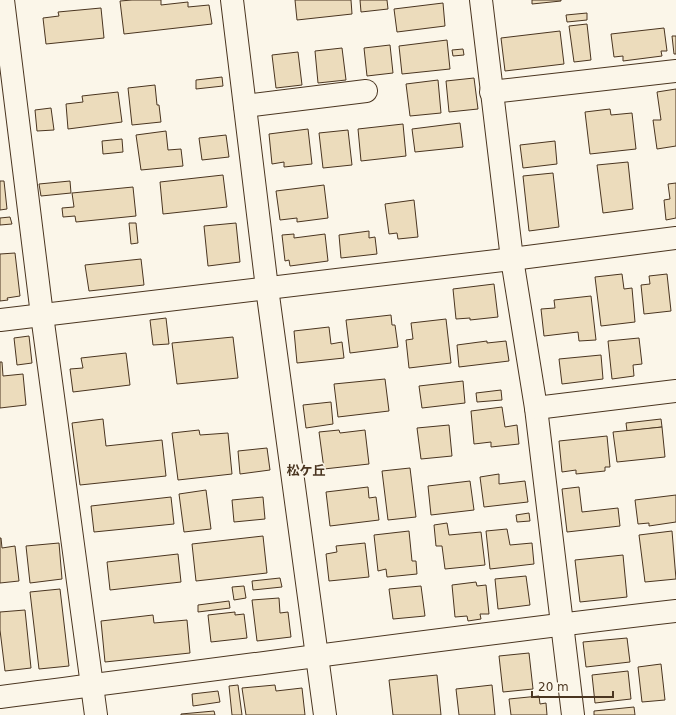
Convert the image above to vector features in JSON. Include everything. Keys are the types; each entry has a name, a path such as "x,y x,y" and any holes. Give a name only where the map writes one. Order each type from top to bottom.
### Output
{"street":[{"path":"3,0 42,315 96,715"},
{"path":"232,0 267,288 324,715"},
{"path":"481,0 512,259 536,408 573,715"},
{"path":"492,92 676,71"},
{"path":"245,106 366,91"},
{"path":"0,320 676,238"},
{"path":"536,408 676,391"},
{"path":"0,697 562,624 676,611"}],"building":[{"path":"161,0 161,5 188,2 188,7 209,5 212,24 124,34 120,1"},
{"path":"295,0 351,0 352,14 297,20"},
{"path":"360,0 387,0 388,9 361,12"},
{"path":"532,0 561,0 561,1 532,4"},
{"path":"443,3 445,26 397,32 394,9"},
{"path":"101,8 104,38 46,44 43,18 59,16 58,12"},
{"path":"587,13 587,20 567,22 566,15"},
{"path":"587,24 591,60 574,62 569,26"},
{"path":"664,28 667,51 661,51 662,56 623,61 623,56 614,57 611,34"},
{"path":"560,31 564,64 505,71 501,38"},
{"path":"672,36 676,36 676,54 674,54"},
{"path":"447,40 450,69 402,74 399,46"},
{"path":"390,45 393,73 367,76 364,48"},
{"path":"342,48 346,80 318,83 315,51"},
{"path":"463,49 464,55 453,56 452,50"},
{"path":"298,52 302,85 276,88 272,55"},
{"path":"222,77 223,86 196,89 196,80"},
{"path":"474,78 478,109 449,112 446,81"},
{"path":"438,80 441,113 410,116 406,84"},
{"path":"155,85 157,105 159,105 161,122 132,125 128,88"},
{"path":"676,89 676,146 657,149 653,120 661,120 657,92"},
{"path":"118,92 122,122 68,129 66,104 83,102 82,96"},
{"path":"51,108 54,130 37,131 35,110"},
{"path":"610,109 611,115 632,113 636,149 590,154 585,112"},
{"path":"460,123 463,147 415,152 412,129"},
{"path":"403,124 406,156 361,161 358,129"},
{"path":"308,129 312,164 284,167 284,162 272,164 269,134"},
{"path":"348,130 352,165 323,168 319,133"},
{"path":"166,131 168,150 181,149 183,166 141,170 136,135"},
{"path":"226,135 229,157 202,160 199,138"},
{"path":"122,139 123,152 103,154 102,141"},
{"path":"555,141 557,164 523,168 520,145"},
{"path":"628,162 633,209 603,213 597,165"},
{"path":"553,173 559,227 529,231 523,176"},
{"path":"223,175 227,207 163,214 160,182"},
{"path":"0,181 4,181 7,209 0,210"},
{"path":"70,181 71,193 41,196 39,184"},
{"path":"676,183 676,218 666,220 664,200 670,199 668,184"},
{"path":"324,185 328,218 297,222 297,218 280,220 276,191"},
{"path":"133,187 136,216 76,222 75,216 63,217 62,208 74,207 72,193"},
{"path":"414,200 418,237 398,239 397,233 389,234 385,204"},
{"path":"10,217 12,224 0,225 0,218"},
{"path":"129,223 136,223 138,243 131,244"},
{"path":"236,223 240,262 208,266 204,226"},
{"path":"369,231 369,238 375,237 377,254 341,258 339,235"},
{"path":"294,234 294,238 325,234 328,261 290,266 289,260 285,261 282,235"},
{"path":"15,253 20,296 7,298 8,300 0,301 0,254"},
{"path":"141,259 144,285 89,291 85,265"},
{"path":"622,274 624,289 632,288 635,322 601,326 595,277"},
{"path":"667,274 671,311 644,314 641,285 650,284 649,276"},
{"path":"494,284 498,317 470,320 470,318 456,319 453,289"},
{"path":"591,296 596,340 579,341 578,332 544,336 541,309 555,308 554,300"},
{"path":"391,315 392,325 395,325 398,347 350,353 346,320"},
{"path":"166,318 169,344 153,345 150,320"},
{"path":"446,319 451,363 409,368 406,340 413,339 411,323"},
{"path":"329,327 331,344 342,342 344,358 297,363 294,331"},
{"path":"29,336 32,363 17,365 14,338"},
{"path":"233,337 238,378 177,384 172,343"},
{"path":"639,338 642,364 633,365 634,376 612,379 608,341"},
{"path":"487,341 487,343 506,341 509,361 459,367 457,345"},
{"path":"126,353 130,385 73,392 70,369 83,368 81,358"},
{"path":"601,355 603,379 562,384 559,359"},
{"path":"0,362 2,362 3,376 23,374 26,405 0,408"},
{"path":"385,379 389,411 338,417 334,384"},
{"path":"463,381 465,403 422,408 419,386"},
{"path":"501,390 502,400 477,402 476,393"},
{"path":"331,402 333,424 306,428 303,405"},
{"path":"502,407 505,427 517,425 519,444 491,447 491,442 474,444 471,411"},
{"path":"103,419 106,446 162,440 166,476 80,485 72,423"},
{"path":"661,419 662,427 627,431 626,423"},
{"path":"449,425 452,456 421,459 417,428"},
{"path":"662,427 665,457 617,462 613,432"},
{"path":"199,430 200,435 228,433 232,474 178,480 172,433"},
{"path":"339,430 340,433 365,430 369,464 324,469 319,432"},
{"path":"607,436 610,467 605,467 605,471 576,474 576,470 562,472 559,441"},
{"path":"267,448 270,470 240,474 238,451"},
{"path":"410,468 416,517 388,520 382,471"},
{"path":"499,474 499,484 525,481 528,502 484,507 480,477"},
{"path":"470,481 474,510 431,515 428,486"},
{"path":"368,487 369,498 376,497 379,520 330,526 326,492"},
{"path":"579,487 582,512 618,508 620,526 567,532 562,489"},
{"path":"206,490 211,529 184,532 179,494"},
{"path":"676,495 676,522 649,526 649,523 638,524 635,500"},
{"path":"171,497 174,524 94,532 91,506"},
{"path":"263,497 265,519 234,522 232,500"},
{"path":"529,513 530,521 517,522 516,515"},
{"path":"447,523 449,535 481,532 485,565 445,569 442,546 436,546 434,525"},
{"path":"507,529 510,545 532,543 534,564 490,569 486,531"},
{"path":"409,531 412,561 416,561 417,574 387,577 386,569 378,571 374,535"},
{"path":"672,531 676,579 645,582 639,535"},
{"path":"263,536 267,573 196,581 192,544"},
{"path":"0,538 2,548 15,546 19,581 0,583"},
{"path":"59,543 62,579 30,583 26,546"},
{"path":"365,543 369,577 329,581 326,554 337,552 336,546"},
{"path":"178,554 181,582 110,590 107,562"},
{"path":"623,555 627,597 580,602 575,560"},
{"path":"526,576 530,605 498,609 495,579"},
{"path":"280,578 282,587 253,590 252,581"},
{"path":"476,582 477,586 486,585 489,614 480,614 481,619 468,621 467,616 455,617 452,585"},
{"path":"244,586 246,598 234,600 232,587"},
{"path":"421,586 425,616 393,619 389,589"},
{"path":"60,589 69,666 39,669 30,592"},
{"path":"279,598 280,613 288,612 291,637 257,641 252,600"},
{"path":"229,601 230,608 198,612 198,605"},
{"path":"25,610 31,668 5,671 0,630 0,612"},
{"path":"235,612 235,615 244,614 247,638 211,642 208,615"},
{"path":"153,615 154,623 187,620 190,653 105,662 101,621"},
{"path":"627,638 630,662 586,667 583,642"},
{"path":"529,653 533,689 503,692 499,656"},
{"path":"661,664 665,700 642,702 638,667"},
{"path":"628,671 631,699 595,703 592,675"},
{"path":"437,675 441,715 393,715 389,680"},
{"path":"238,685 242,715 232,715 229,686"},
{"path":"275,685 276,691 302,688 305,715 246,715 242,688"},
{"path":"492,685 495,715 459,715 456,689"},
{"path":"218,691 220,702 193,706 192,694"},
{"path":"539,696 540,704 546,703 547,715 511,715 509,699"},
{"path":"634,707 635,715 594,715 594,711"},
{"path":"214,711 215,715 181,715 181,714"}],"district":[{"name":"松ケ丘","path":"306,470"}]}
